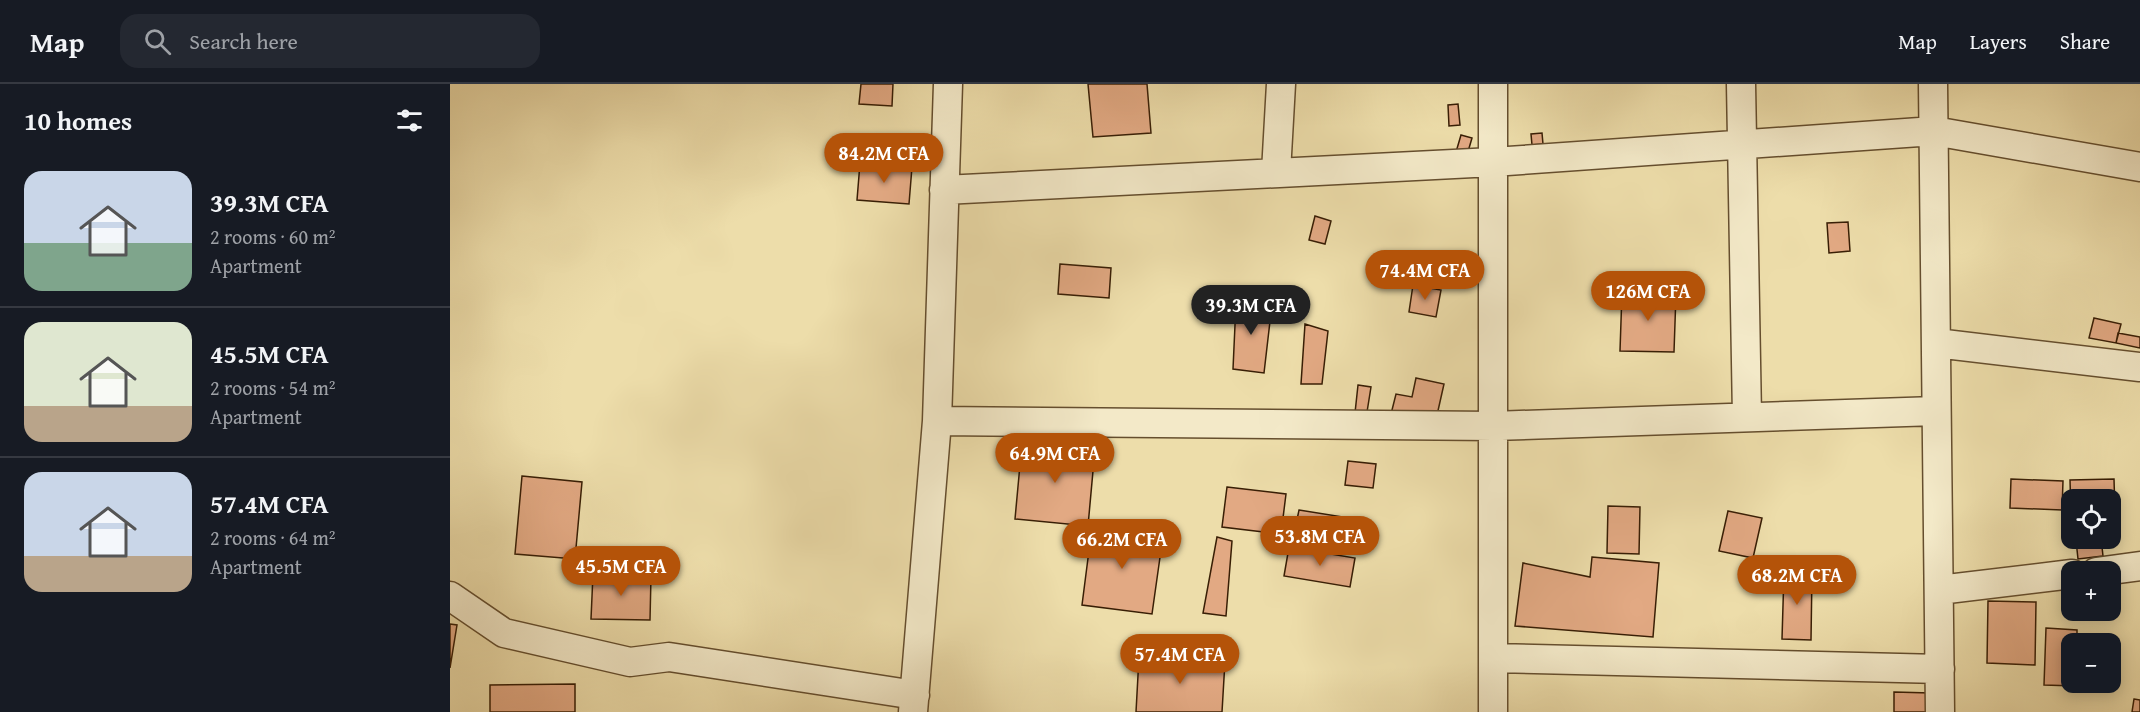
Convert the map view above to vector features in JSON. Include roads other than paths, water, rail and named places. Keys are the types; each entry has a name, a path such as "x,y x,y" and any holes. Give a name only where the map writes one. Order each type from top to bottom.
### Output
{"street":[{"path":"450,596 504,633 630,662 669,657 914,704 937,421 948,84"},
{"path":"1276,172 1281,84"},
{"path":"1493,84 1493,712"},
{"path":"1741,84 1747,417"},
{"path":"1933,84 1940,712"},
{"path":"944,190 1493,162 1934,131 2140,166"},
{"path":"1936,343 2140,367"},
{"path":"937,421 1493,426 1936,411"},
{"path":"2121,569 2140,566"},
{"path":"1939,590 2061,575"},
{"path":"1493,658 1940,669"}]}
